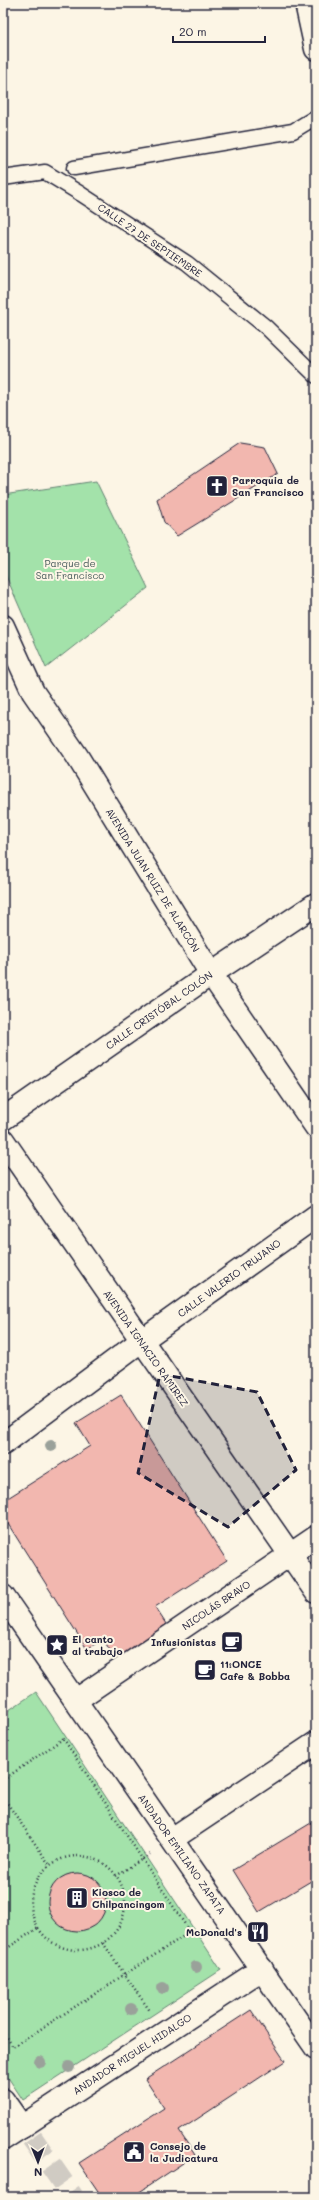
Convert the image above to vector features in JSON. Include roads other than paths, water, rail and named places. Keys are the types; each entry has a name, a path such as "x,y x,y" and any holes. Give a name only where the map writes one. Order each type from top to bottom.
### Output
{"street":[{"path":"306,3 316,49"},
{"name":"AVENIDA JUAN RUIZ DE ALARCÓN","path":"3,626 33,692 77,756 211,974 316,1127"},
{"name":"CALLE CRISTÓBAL COLÓN","path":"3,1119 211,974 316,904"},
{"name":"AVENIDA IGNACIO RAMIREZ","path":"3,1140 316,1592"},
{"name":"CALLE VALERIO TRUJANO","path":"3,1444 141,1340 316,1216"},
{"name":"NICOLÁS BRAVO","path":"76,1700 316,1537"},
{"name":"ANDADOR EMILIANO ZAPATA","path":"3,1596 316,2048"},
{"path":"172,1839 316,1743"},
{"name":"ANDADOR MIGUEL HIDALGO","path":"3,2140 262,1969"},
{"path":"3,2100 22,2127"}],"lane":[{"path":"74,168 293,131 316,117"},
{"name":"CALLE 27 DE SEPTIEMBRE","path":"3,178 45,172 187,263 266,327 316,376"}],"tunnel":[{"path":"13,2111 73,2197"}],"place":[{"name":"Parroquia de San Francisco","path":"217,486"},
{"name":"Infusionistas","path":"232,1642"},
{"name":"El canto al trabajo","path":"57,1645"},
{"name":"11:ONCE Cafe & Bobba","path":"205,1670"},
{"name":"Kiosco de Chilpancingom","path":"77,1898"},
{"name":"McDonald's","path":"258,1932"},
{"name":"Consejo de la Judicatura","path":"134,2152"}],"park label":[{"name":"Parque de San Francisco","path":"70,568"}]}
